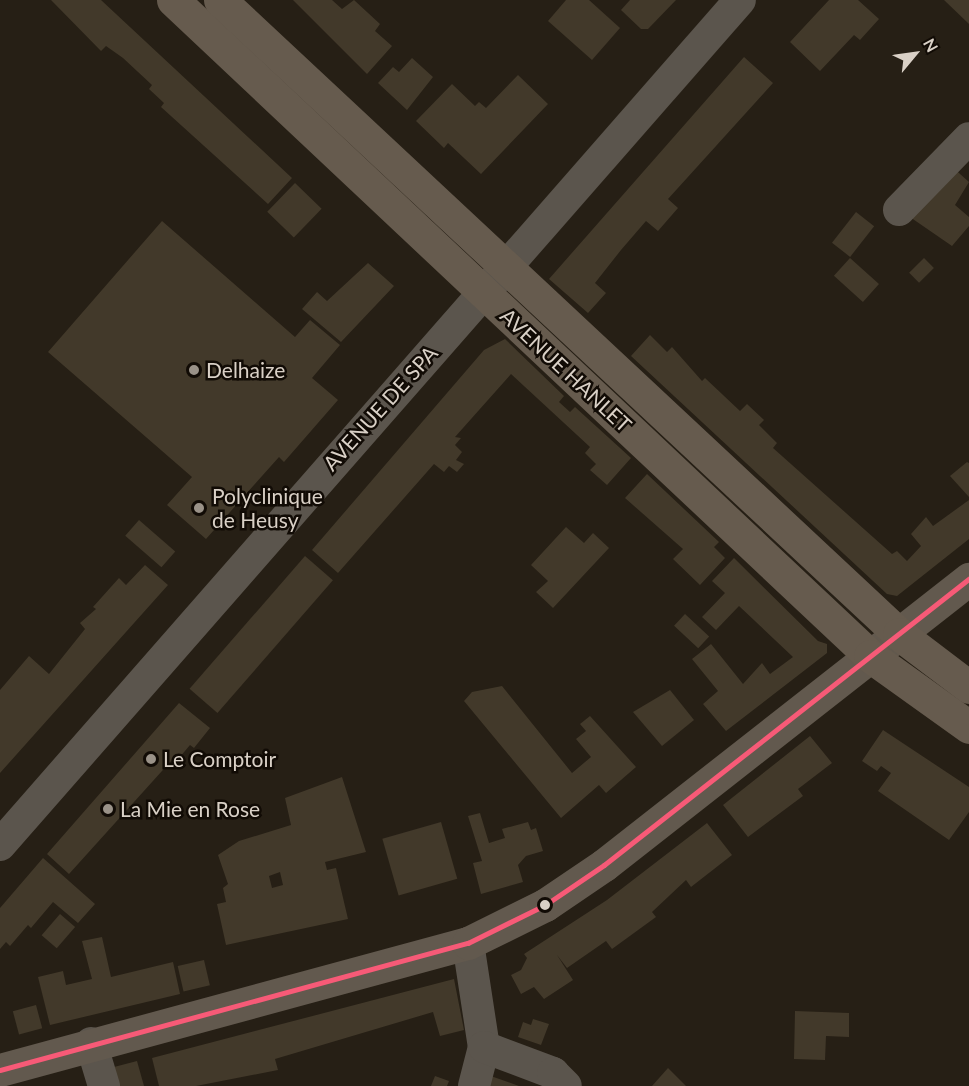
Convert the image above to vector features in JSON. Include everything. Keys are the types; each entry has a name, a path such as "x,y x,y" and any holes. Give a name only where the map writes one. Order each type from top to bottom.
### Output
{"highway":[{"name":"AVENUE HANLET","path":"173,0 870,656 969,727"},
{"name":"AVENUE HANLET","path":"220,0 898,634 969,687"}],"main road":[{"path":"0,1070 92,1043 468,943 545,906 604,865 969,579"}],"street":[{"name":"AVENUE DE SPA","path":"0,844 740,0"},
{"path":"898,210 969,138"},
{"path":"468,943 484,1047 474,1086"},
{"path":"92,1043 104,1086"},
{"path":"484,1047 553,1073 566,1086"}],"building":[{"path":"51,0 101,0 292,178 268,204 161,107 164,103 149,89 152,85 123,58 106,46 101,51"},
{"path":"293,0 332,0 342,9 354,0 380,24 375,31 392,46 367,74"},
{"path":"566,0 589,0 620,28 592,60 548,21"},
{"path":"630,0 676,0 648,29 641,29 621,10"},
{"path":"829,0 858,0 879,19 860,40 854,35 820,71 790,42"},
{"path":"944,0 969,0 969,24"},
{"path":"744,57 773,83 668,199 678,208 658,231 646,221 621,250 595,283 606,293 588,313 549,279"},
{"path":"412,58 433,77 407,110 378,83 393,67 399,72"},
{"path":"518,75 548,104 481,174 448,143 444,148 416,121 452,84 475,106 479,102 486,108"},
{"path":"950,165 969,182 955,205 969,217 969,226 952,246 907,215"},
{"path":"295,183 322,209 294,237 267,212"},
{"path":"856,212 874,226 850,257 832,243"},
{"name":"Delhaize","path":"162,221 295,337 310,320 340,345 312,378 338,400 284,462 279,457 206,539 167,505 192,477 48,352"},
{"path":"850,258 879,284 863,302 834,276"},
{"path":"924,258 934,268 919,283 909,273"},
{"path":"368,263 394,286 341,342 302,309 317,292 327,301"},
{"path":"650,335 667,352 672,347 702,381 705,378 740,411 747,404 764,420 759,425 777,443 773,448 892,554 897,551 907,561 921,546 911,534 926,517 933,526 969,500 969,539 897,596 887,594 631,356"},
{"path":"505,339 564,396 559,402 570,412 575,407 631,458 607,485 590,470 596,464 585,453 590,447 511,374 455,437 461,438 455,445 462,452 456,460 464,464 457,472 449,466 444,472 434,464 338,573 312,550 484,350"},
{"path":"967,462 969,463 969,497 950,476"},
{"path":"647,474 719,542 714,547 725,558 700,585 673,559 683,549 625,498"},
{"path":"139,520 175,551 161,567 125,536"},
{"path":"566,527 584,543 593,533 609,548 553,608 536,592 548,581 531,565"},
{"path":"305,556 333,580 217,713 190,689"},
{"path":"734,558 818,641 827,644 827,653 726,731 703,704 718,691 692,659 711,644 743,684 762,663 770,674 793,657 739,606 716,630 702,617 725,593 712,581"},
{"path":"145,565 168,585 0,773 0,690 29,656 49,674 85,629 80,623 96,609 93,607 119,578 126,585"},
{"path":"685,614 709,637 698,648 674,626"},
{"path":"502,686 572,773 591,757 576,739 586,731 580,724 590,716 636,767 606,793 599,785 561,818 464,701 472,692"},
{"path":"670,690 694,720 662,746 633,712"},
{"path":"179,703 210,728 194,748 190,745 174,764 171,761 69,874 47,854"},
{"path":"883,730 969,787 969,812 949,840 878,791 891,773 881,766 877,771 862,761"},
{"path":"810,736 832,763 798,789 803,796 748,837 723,805"},
{"path":"342,777 366,852 325,862 327,870 336,868 348,919 226,945 217,904 226,902 223,888 228,884 218,855 239,841 291,825 285,798","holes":["280,872 283,885 272,888 269,876"]},
{"path":"480,813 489,843 505,838 502,829 528,822 531,830 536,828 543,851 526,856 518,865 523,882 481,894 473,863 482,861 468,816"},
{"path":"441,822 457,879 399,896 382,839"},
{"path":"707,823 732,855 691,887 686,880 652,912 656,917 612,949 606,941 567,968 557,955 573,980 544,999 534,987 521,994 511,975 521,970 527,958 524,954 607,900"},
{"path":"43,858 95,904 78,923 53,902 31,928 28,925 10,946 6,942 0,949 0,908"},
{"path":"60,914 75,927 57,948 42,935"},
{"path":"102,937 111,977 173,962 180,994 50,1025 38,977 63,971 66,985 92,979 82,941"},
{"path":"204,960 210,985 184,991 178,966"},
{"path":"454,979 464,1030 440,1036 433,1012 275,1059 278,1070 196,1086 159,1086 152,1058"},
{"path":"36,1005 42,1028 19,1034 13,1011"},
{"path":"795,1011 849,1013 849,1037 826,1036 825,1060 794,1059"},
{"path":"533,1019 549,1024 541,1045 518,1037 523,1022 531,1025"},
{"path":"137,1061 144,1086 118,1086 114,1067"},
{"path":"668,1068 686,1086 652,1086"},
{"path":"488,1075 519,1086 485,1086"},
{"path":"435,1076 449,1081 447,1086 431,1086"}],"transit line":[{"path":"0,1070 468,943 545,905 604,865 969,579"}],"place":[{"name":"Delhaize","path":"194,370"},
{"name":"Polyclinique de Heusy","path":"199,508"},
{"name":"Le Comptoir","path":"151,759"},
{"name":"La Mie en Rose","path":"108,809"}]}
